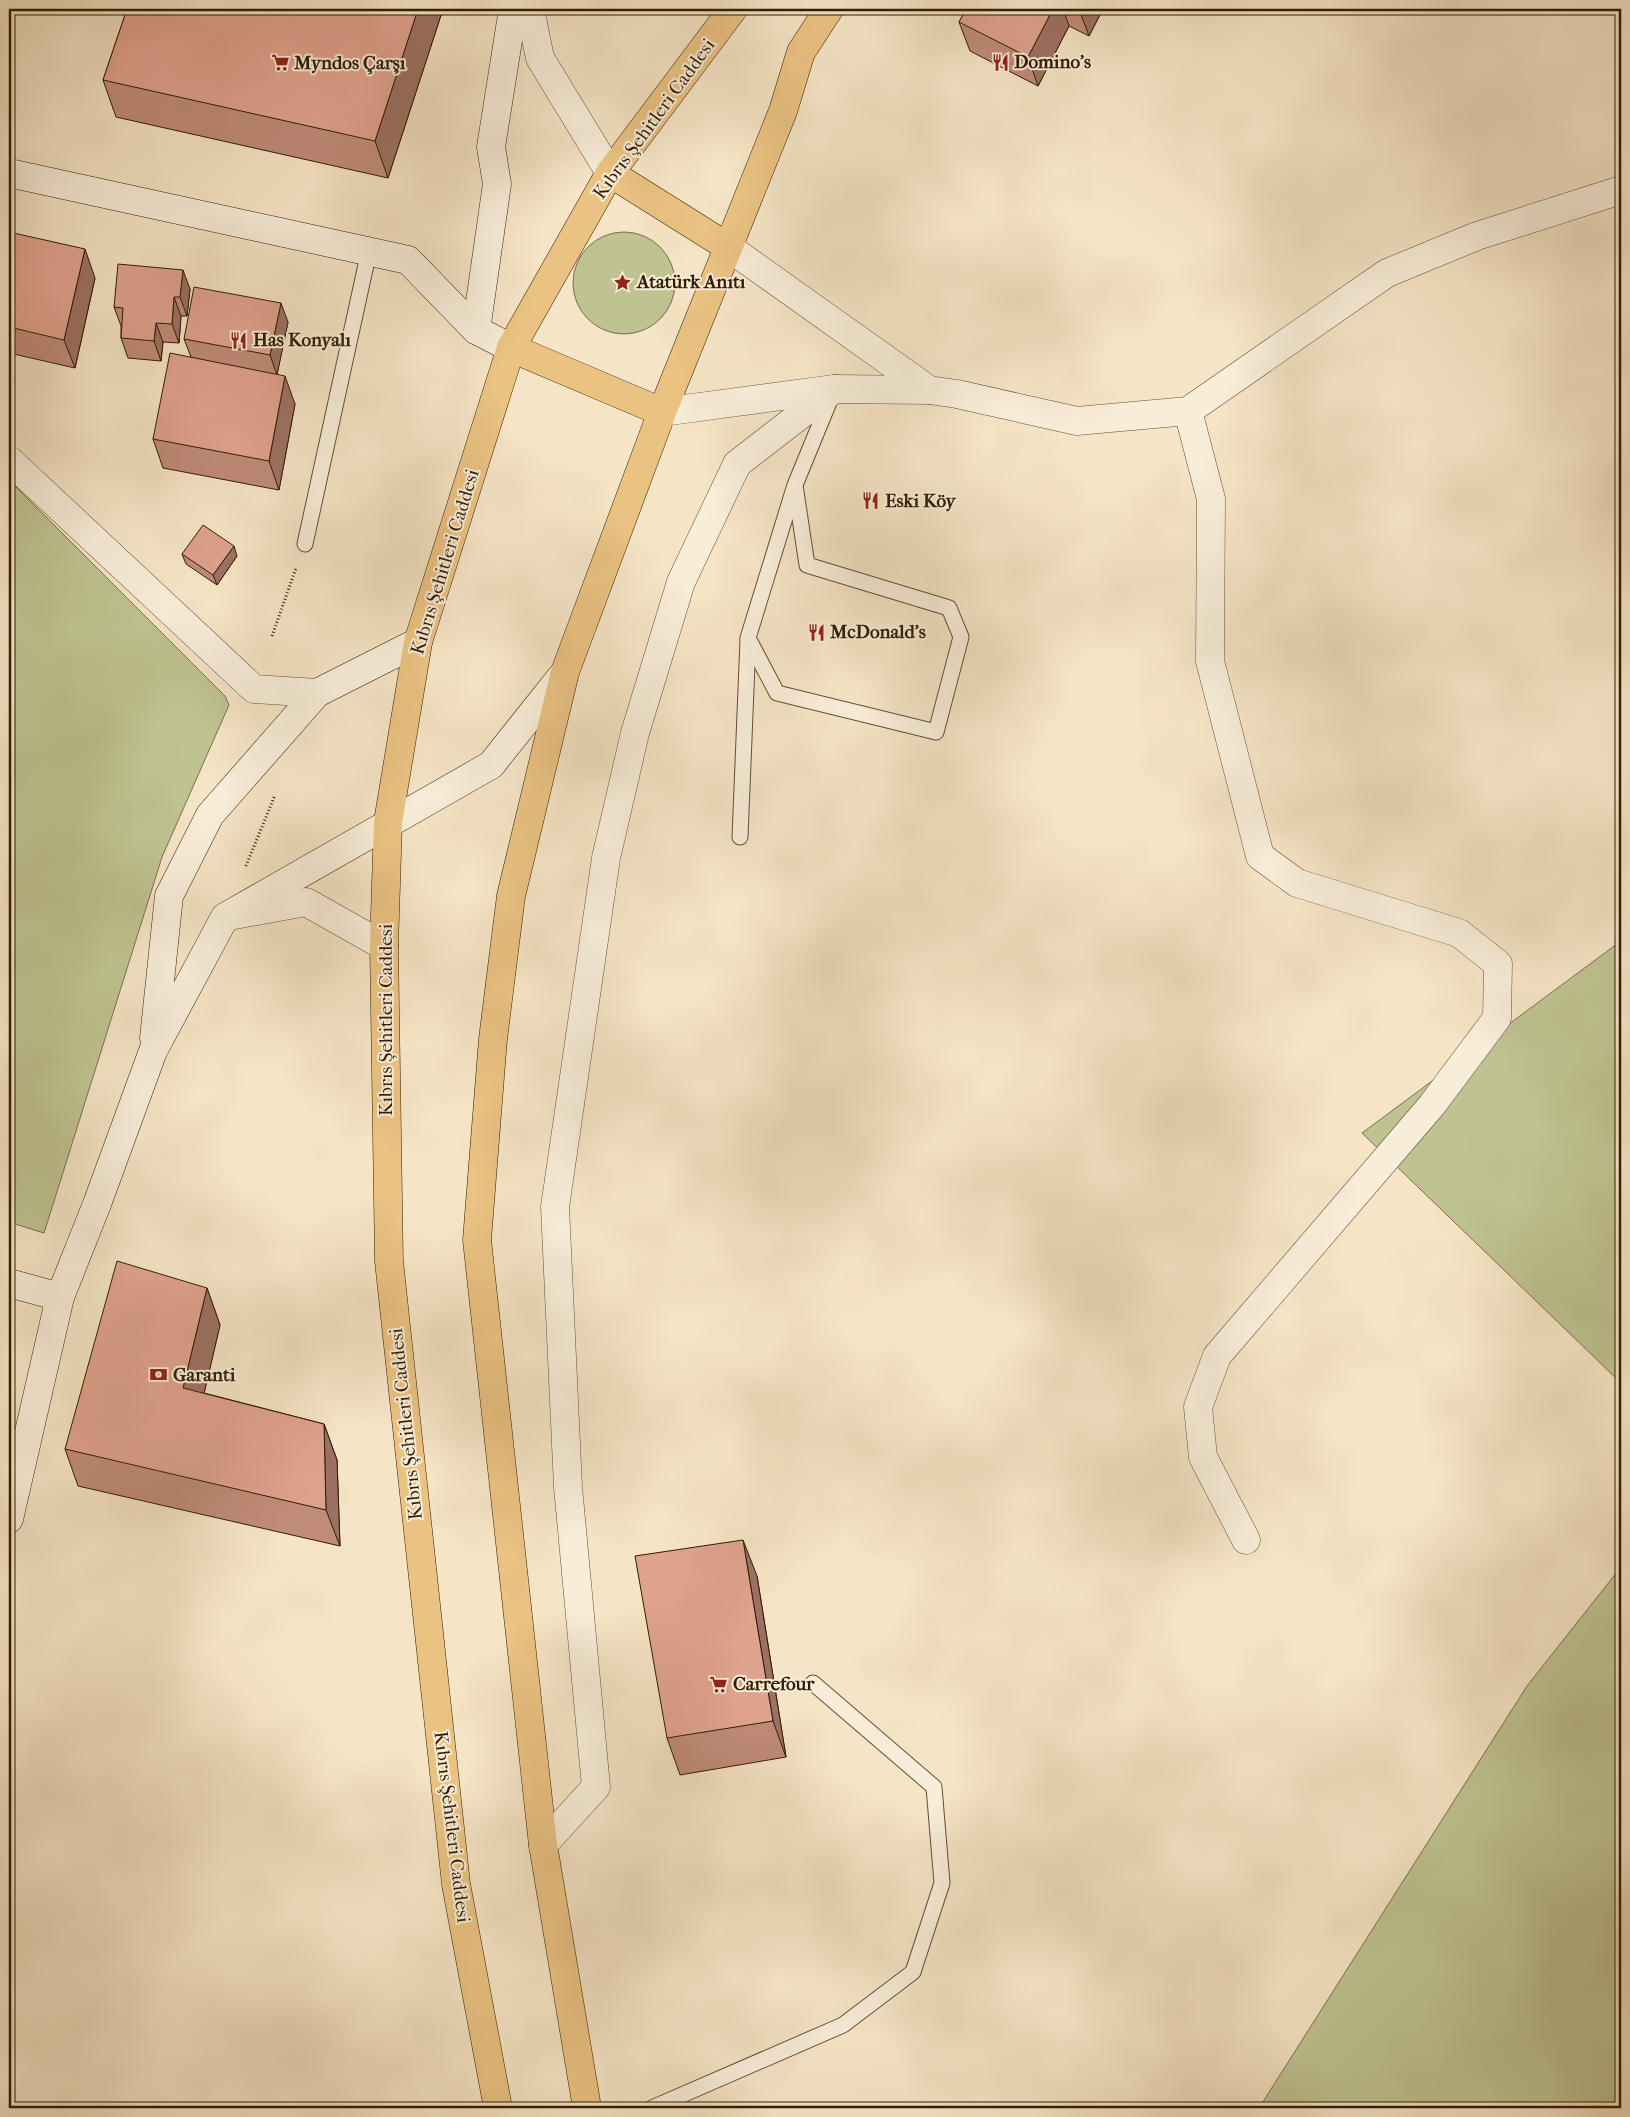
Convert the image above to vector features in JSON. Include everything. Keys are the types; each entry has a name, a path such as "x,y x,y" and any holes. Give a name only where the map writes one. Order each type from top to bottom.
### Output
{"highway":[{"name":"Kıbrıs Şehitleri Caddesi","path":"498,2108 456,1884 389,1261 384,946 388,822 418,642 511,348 610,173 733,9"},
{"path":"587,2108 543,1845 477,1240 493,1039 511,896 565,672 662,412 783,111 801,52 829,9"},
{"path":"610,173 728,248"},
{"path":"511,348 662,412"}],"street":[{"path":"476,330 498,184 491,147 513,9"},
{"path":"530,9 540,58 610,173"},
{"path":"9,173 408,260 476,330 511,348"},
{"path":"662,412 834,389 929,390 957,394 1077,421 1188,411 1388,272 1476,236 1621,190"},
{"path":"728,248 929,390"},
{"path":"543,1845 596,1787 568,1487 555,1208 606,858 635,733 681,582 733,472 737,464 834,389"},
{"path":"1188,411 1211,500 1210,661 1260,856 1297,883 1459,933 1498,964 1497,1018 1432,1105 1217,1356 1198,1406 1203,1456 1246,1540"},
{"path":"9,460 254,689 316,693"},
{"path":"153,1051 169,896 210,815 316,693 418,642"},
{"path":"9,1519 60,1297 101,1195 153,1051 225,917 388,822 491,765 565,672"},
{"path":"225,917 306,902 384,946"},
{"path":"9,1283 60,1297"}],"lane":[{"path":"305,544 368,251"},
{"path":"740,837 748,638 795,485 834,389"},
{"path":"748,638 777,693 936,732 962,637 949,608 807,565 795,485"},
{"path":"652,2108 843,2025 913,1972 942,1883 934,1787 813,1683"}],"path":[{"path":"272,636 305,544"},
{"path":"225,917 276,792"}],"green space":[{"path":"624,232 644,236 660,247 671,263 675,283 671,303 660,319 644,330 624,334 604,330 588,319 577,303 573,283 577,263 588,247 604,236"},
{"path":"9,480 225,696 229,705 162,857 44,1233 9,1222"},
{"path":"1621,941 1621,1383 1362,1133"},
{"path":"1621,1567 1621,2108 1259,2108 1527,1686"}],"building":[{"name":"Myndos Çarşı","path":"127,9 418,9 375,141 103,80"},
{"path":"966,9 1053,9 1028,57 959,22"},
{"path":"9,232 85,249 64,340 9,327"},
{"path":"118,264 183,270 180,297 174,297 172,324 156,323 154,341 121,338 123,308 114,307"},
{"path":"194,287 281,303 270,355 184,339"},
{"path":"170,353 285,376 269,461 153,439"},
{"path":"203,525 234,546 213,575 182,554"},
{"name":"Garanti","path":"117,1261 207,1288 183,1388 324,1424 326,1510 65,1449"},
{"name":"Carrefour","path":"743,1540 773,1721 667,1738 635,1556"}],"place":[{"name":"Domino's","path":"1000,62"},
{"name":"Myndos Çarşı","path":"280,63"},
{"name":"Atatürk Anıtı","path":"623,282"},
{"name":"Has Konyalı","path":"239,340"},
{"name":"Eski Köy","path":"871,501"},
{"name":"McDonald's","path":"816,632"},
{"name":"Garanti","path":"159,1375"},
{"name":"Carrefour","path":"719,1684"}]}
